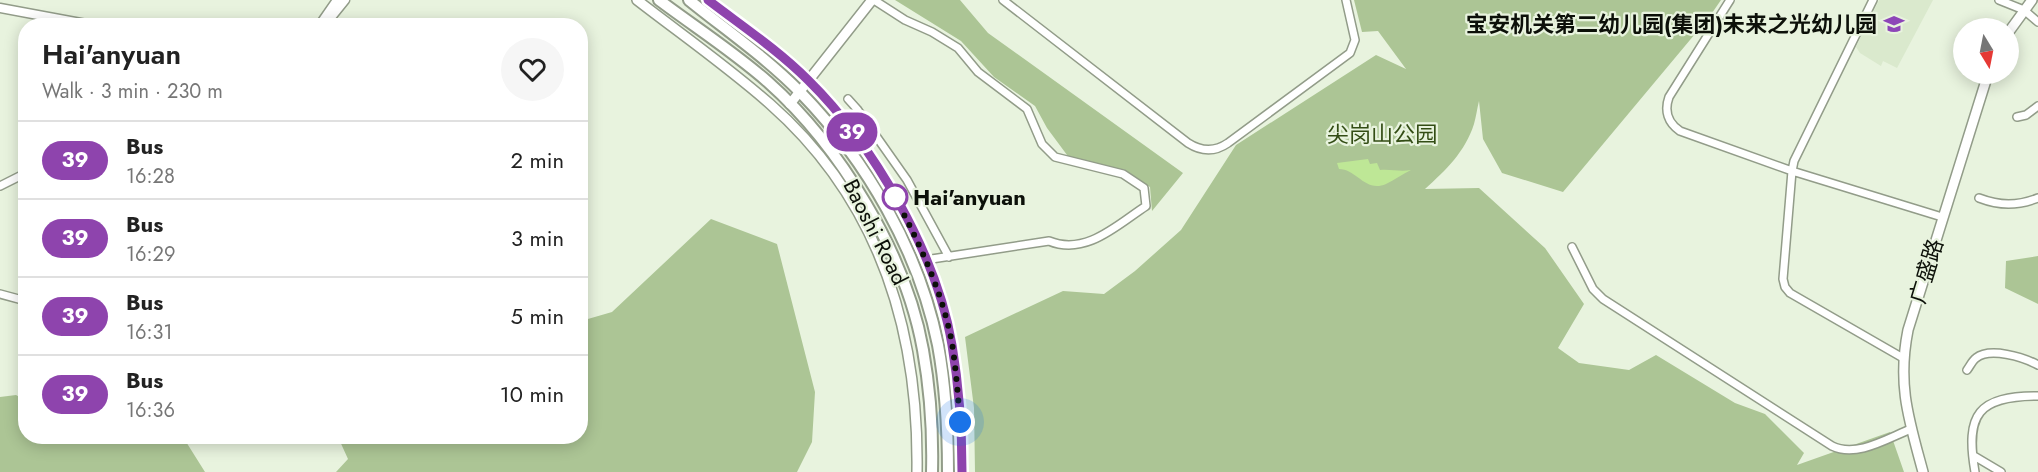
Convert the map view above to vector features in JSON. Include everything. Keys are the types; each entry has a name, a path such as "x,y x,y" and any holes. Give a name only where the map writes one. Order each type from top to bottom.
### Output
{"main road":[{"path":"636,0 771,105 824,163 847,195 883,262 904,327 912,367 916,406 917,472"},
{"name":"Baoshi Road","path":"658,0 766,81 818,135 858,189 885,241 908,294 923,349 929,404 932,472"},
{"name":"Baoshi Road","path":"688,0 777,70 800,92 830,125 871,181 899,234 922,289 938,346 948,472"},
{"path":"708,0 786,59 809,81 841,116 883,174 912,228 936,285 952,343 962,472"},
{"path":"790,104 873,0"},
{"path":"2019,18 2032,0"},
{"name":"广盛路","path":"1923,472 1904,398 1903,358 1908,330 1985,84"}],"street":[{"path":"327,18 337,0"},
{"path":"329,18 345,0"},
{"path":"873,0 958,48 978,72 1027,109 1042,144 1054,157 1123,174 1144,188 1146,206 1087,243 1064,245 1049,240 925,260"},
{"path":"1003,0 1188,143 1201,150 1215,150 1222,147 1350,53 1355,40 1346,0"},
{"path":"1730,0 1669,98 1667,104 1670,122 1680,131 1792,171 1942,217"},
{"path":"1873,0 1798,152 1792,171 1783,279 1785,287 1797,297 1903,358"},
{"path":"2000,0 2025,10 2038,22"},
{"path":"0,8 53,18"},
{"path":"848,99 907,180 949,257"},
{"path":"2017,117 2026,115 2038,106"},
{"path":"0,186 18,177"},
{"path":"1979,198 2008,205 2026,203 2038,198"},
{"path":"1572,247 1593,289 1603,299 1832,446 1845,450 1858,449 1911,429"},
{"path":"0,294 18,299"},
{"path":"1967,370 1977,358 1986,354 2017,356 2038,365"},
{"path":"1975,472 1972,429 1979,412 1997,402 2024,396 2038,396"},
{"path":"1974,456 2001,472"}],"shaded area":[{"name":"宝安机关第二幼儿园(集团)未来之光幼儿园","path":"1879,0 1933,0 1897,68 1883,61 1881,66 1860,53 1856,47"},
{"path":"1368,159 1370,164 1377,163 1380,170 1411,170 1379,186 1367,183 1339,169 1337,163"}],"green space":[{"path":"895,0 960,0 988,33 1183,173 1152,211 1150,187 1125,170 1070,159 1047,128 1035,106 994,77 961,41"},
{"name":"尖岗山公园","path":"1354,0 1721,0 1563,192 1502,173 1483,139 1479,101 1474,124 1466,143 1425,189 1479,188 1545,248 1584,304 1558,348 1579,363 1629,370 1656,355 1735,403 1765,414 1804,453 1797,465 1890,432 1904,472 975,472 974,408 965,337 1063,291 1104,294 1135,271 1181,230 1236,145 1376,55 1406,69 1378,31 1362,32"},
{"path":"711,219 777,244 815,392 812,442 797,472 336,472 348,459 341,444 588,444 588,319 612,312"},
{"path":"2038,256 2038,304 2005,288 2006,261"},
{"path":"18,396 18,444 187,444 205,472 0,472 0,397"}],"bus line":[{"name":"39","path":"708,0 786,59 809,81 841,116 883,174 912,228 936,285 952,343 962,472"}],"place":[{"name":"宝安机关第二幼儿园(集团)未来之光幼儿园","path":"1894,24"},
{"name":"Hai'anyuan","path":"895,197"}],"route":[{"path":"895,197 892,192 912,228 936,285 952,343 960,422"}]}
